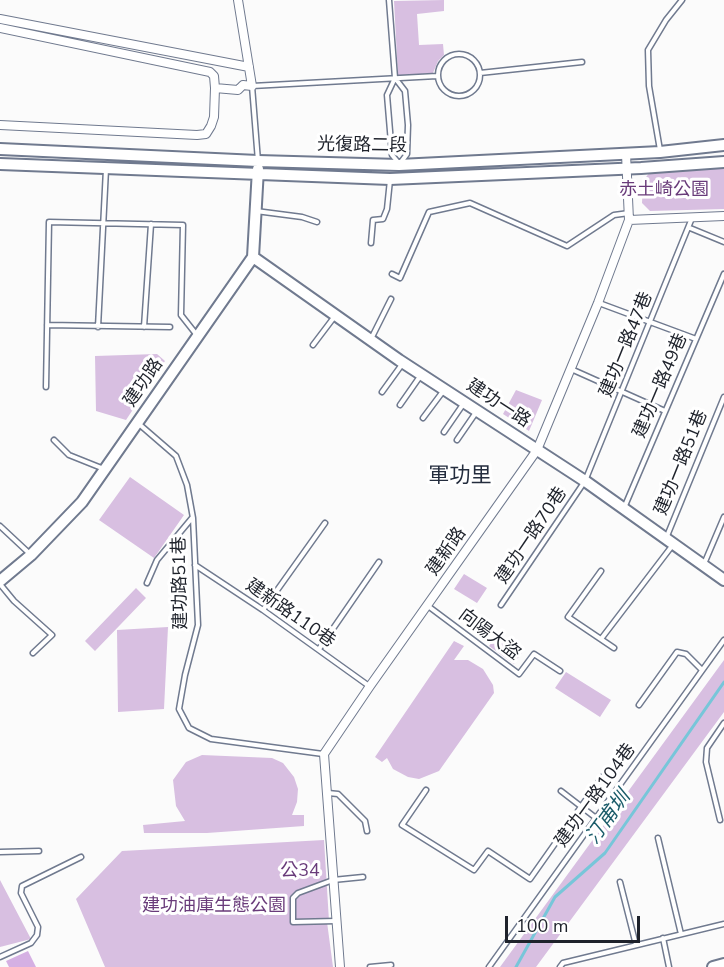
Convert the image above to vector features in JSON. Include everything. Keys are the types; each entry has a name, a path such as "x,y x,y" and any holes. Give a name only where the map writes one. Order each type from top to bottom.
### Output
{"main road":[{"name":"光復路二段","path":"0,149 399,165 660,152 724,145"},
{"path":"253,257 258,161"},
{"name":"光復路二段","path":"0,164 395,179 724,162"},
{"name":"建功一路","path":"253,257 370,340 585,482 724,580"},
{"name":"建功路","path":"0,582 31,555 82,502 253,257"},
{"path":"713,967 724,964"}],"street":[{"path":"215,88 238,90 243,85 252,86 238,0"},
{"path":"0,19 249,67"},
{"path":"0,28 210,72 214,76 215,88 214,117 206,134 0,125"},
{"name":"建新路","path":"324,754 537,450 598,303 629,217 626,154"},
{"path":"395,179 399,165"},
{"path":"629,217 724,216"},
{"path":"324,754 340,967"}],"lane":[{"path":"389,0 395,78 387,95 392,155 399,165 407,154 408,125 405,91 395,78"},
{"path":"660,152 649,86 648,50 666,20 682,0"},
{"path":"454,54 468,56 474,60 480,73 480,80 473,92 460,97 447,93 438,82 437,76 442,62 454,54"},
{"path":"480,73 582,62"},
{"path":"258,161 252,86 437,76"},
{"path":"98,327 106,169"},
{"path":"371,243 373,220 383,219 395,179"},
{"path":"392,274 400,278 429,212 470,203 567,246 614,215 629,217"},
{"path":"256,211 302,217 317,222"},
{"name":"建功一路47巷","path":"585,482 693,218"},
{"path":"45,387 49,222 183,225 181,315 197,335"},
{"path":"144,327 151,224"},
{"path":"690,228 724,242"},
{"name":"建功一路49巷","path":"624,509 724,274"},
{"path":"370,340 391,298"},
{"path":"598,303 696,339"},
{"path":"313,345 335,315"},
{"path":"47,325 170,327"},
{"path":"382,392 403,362"},
{"path":"570,369 665,411"},
{"path":"400,405 422,374"},
{"path":"423,418 444,389"},
{"name":"建功一路51巷","path":"601,639 669,543 724,397"},
{"path":"444,432 465,402"},
{"path":"457,440 477,411"},
{"name":"建功路51巷","path":"137,422 176,456 187,484 193,518 198,625 179,709 189,728 211,739 324,754"},
{"path":"54,440 69,455 104,469"},
{"name":"建功一路70巷","path":"501,605 585,482"},
{"path":"147,583 157,560 193,518"},
{"path":"703,566 724,518"},
{"path":"263,610 325,523"},
{"path":"0,526 31,555"},
{"path":"319,649 380,562"},
{"name":"建新路110巷","path":"194,565 263,610 370,686"},
{"path":"601,571 568,616 614,648"},
{"path":"0,582 14,601 52,635 33,653"},
{"name":"向陽大盜","path":"427,605 519,674 534,654 560,672"},
{"name":"建功一路104巷","path":"489,967 724,640"},
{"path":"639,705 677,652 686,654 702,670"},
{"path":"720,820 706,762 707,748 724,723"},
{"path":"426,790 402,825 474,870 488,851 530,879 602,777"},
{"path":"561,791 596,818"},
{"path":"327,793 338,794 365,822 367,831"},
{"path":"658,838 681,934"},
{"path":"0,852 39,851"},
{"path":"0,957 31,943 37,935 38,927 21,893 22,886 81,857"},
{"path":"336,921 293,922 293,898 298,893 333,880 363,877"},
{"path":"620,882 636,945"},
{"path":"561,967 563,963 724,924"},
{"path":"663,938 669,967"},
{"path":"370,967 391,965"}],"green space":[{"path":"444,0 444,11 417,14 419,45 443,44 444,55 438,61 433,73 398,76 394,1"},
{"name":"赤土崎公園","path":"724,168 724,209 650,211 642,203 643,181 650,172"},
{"path":"157,354 165,361 126,420 96,411 95,356"},
{"path":"516,390 542,400 529,431 503,414"},
{"path":"130,477 184,515 154,558 99,520"},
{"path":"464,574 487,588 477,603 454,589"},
{"path":"136,588 146,598 95,651 85,641"},
{"path":"168,627 164,709 118,712 117,630"},
{"path":"499,633 523,651 514,664 489,646"},
{"path":"454,641 464,646 454,660 468,660 483,669 493,685 494,693 439,771 419,779 408,777 393,769 387,758 382,762 375,757"},
{"path":"724,660 724,712 536,967 500,967"},
{"path":"566,672 611,700 600,717 555,688"},
{"path":"202,755 272,758 283,763 294,777 298,789 297,802 292,815 304,815 304,826 207,833 144,833 143,825 185,821 176,806 173,780 186,762"},
{"name":"建功油庫生態公園","path":"324,840 329,921 327,922 333,967 105,967 76,899 122,851"},
{"path":"0,880 31,939 0,947"}],"shaded area":[{"path":"28,951 36,967 9,967 6,961"}],"waterway":[{"name":"汀甫圳","path":"516,967 555,897 605,853 724,682"}],"district":[{"name":"軍功里","path":"460,477"}],"park label":[{"name":"公34","path":"300,872"}]}
